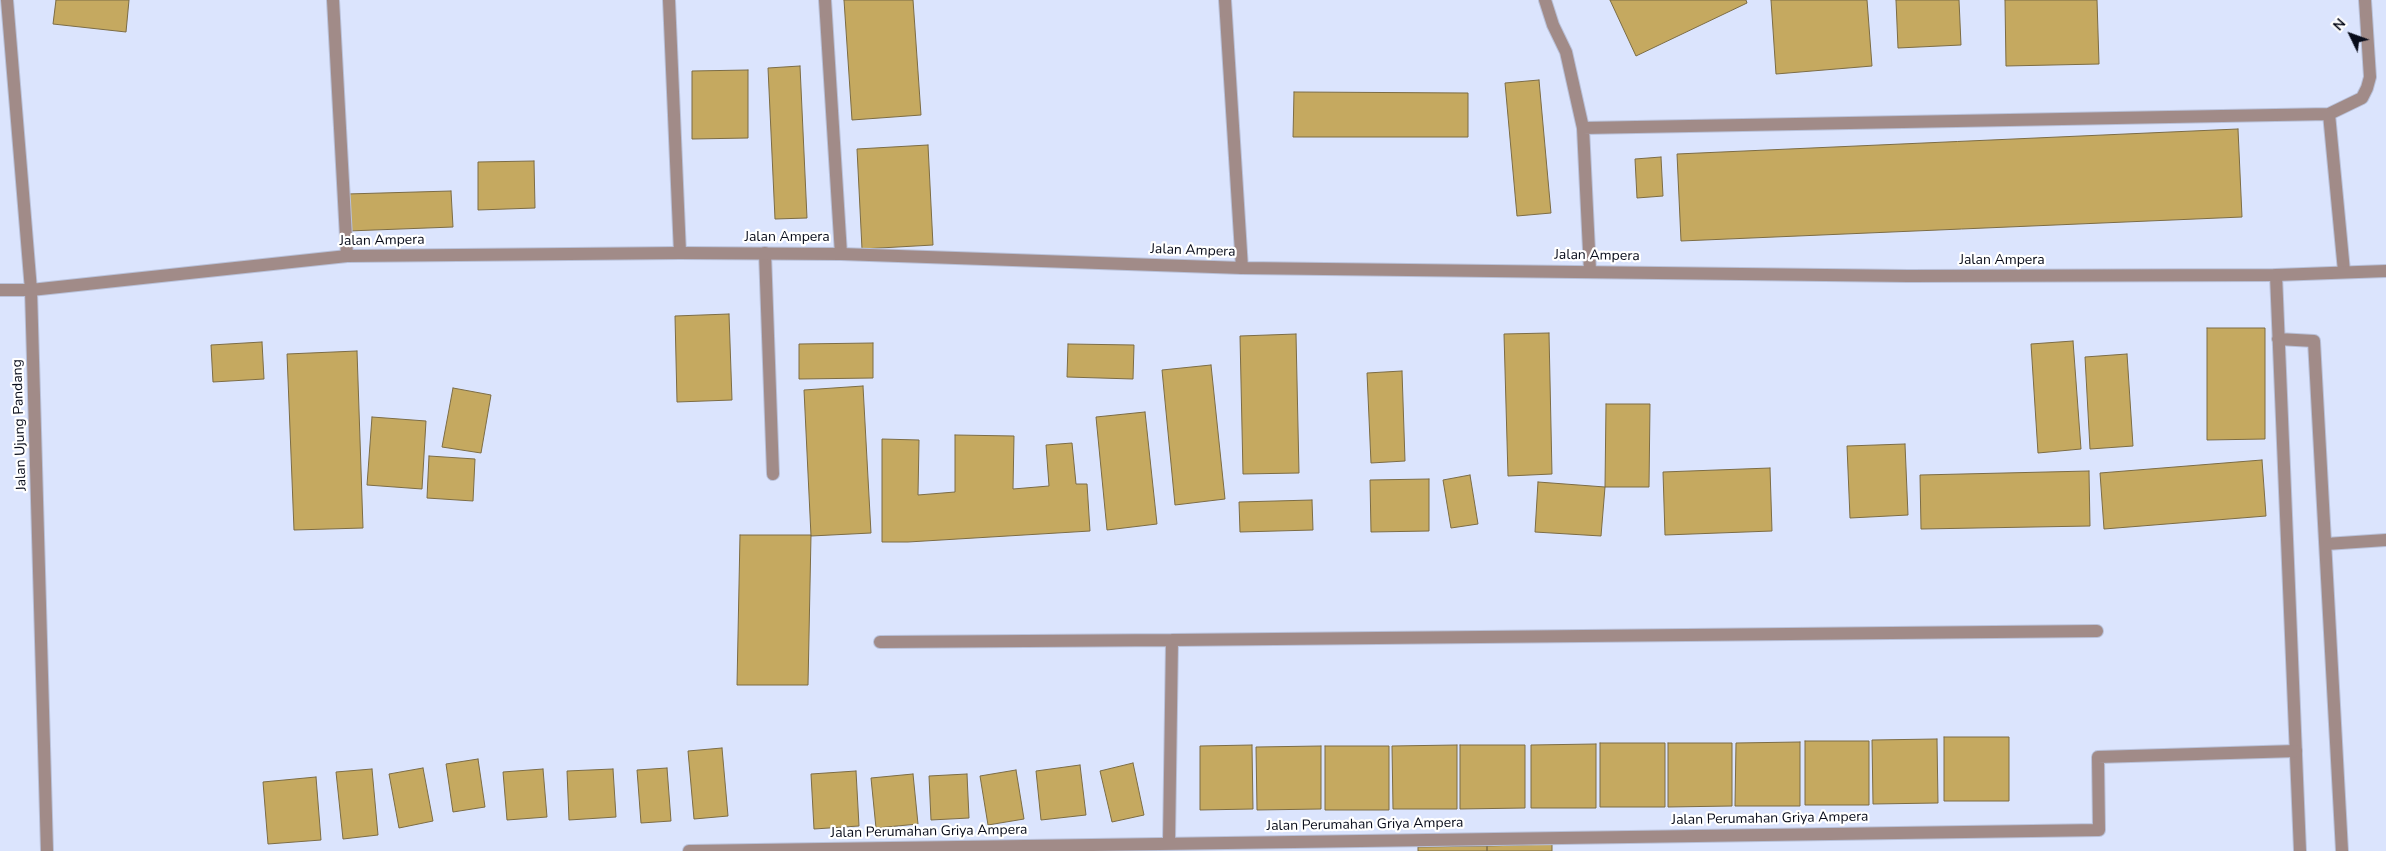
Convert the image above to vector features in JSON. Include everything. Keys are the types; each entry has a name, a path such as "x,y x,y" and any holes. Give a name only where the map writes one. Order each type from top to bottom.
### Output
{"street":[{"name":"Jalan Ujung Pandang","path":"7,0 31,290 47,851"},
{"path":"333,0 347,256"},
{"path":"669,0 680,252"},
{"path":"825,0 841,254"},
{"path":"1225,0 1242,268"},
{"path":"1546,0 1553,25 1566,52 1583,128 1590,271"},
{"path":"1583,128 2329,114 2362,98 2367,88 2370,77 2365,0"},
{"path":"2329,114 2344,271"},
{"name":"Jalan Ampera","path":"0,290 31,290 347,256 680,252 841,254 1242,268 1908,276 2276,275 2344,271 2386,271"},
{"path":"765,253 773,474"},
{"path":"2276,275 2300,851"},
{"path":"2278,339 2314,341 2342,851"},
{"path":"2326,544 2386,540"},
{"path":"880,642 2096,631"},
{"path":"1169,842 1172,640"},
{"name":"Jalan Perumahan Griya Ampera","path":"689,851 1169,842 2100,830 2098,757 2296,751"}],"building":[{"path":"56,0 129,0 126,32 53,24"},
{"path":"844,0 913,0 921,115 852,120"},
{"path":"1610,0 1746,0 1747,3 1636,56"},
{"path":"1771,0 1867,0 1872,66 1776,74"},
{"path":"1896,0 1959,0 1961,45 1898,48"},
{"path":"2005,0 2097,0 2099,64 2006,66"},
{"path":"800,66 807,218 775,219 768,68"},
{"path":"748,70 748,138 692,139 692,71"},
{"path":"1539,80 1551,213 1517,216 1505,83"},
{"path":"1294,92 1468,93 1468,137 1293,137"},
{"path":"2238,129 2242,217 1681,241 1677,154"},
{"path":"928,145 933,245 862,249 857,149"},
{"path":"1661,157 1663,196 1637,198 1635,159"},
{"path":"534,161 535,208 478,210 478,162"},
{"path":"451,191 453,227 348,231 347,194"},
{"path":"729,314 732,400 677,402 675,316"},
{"path":"2207,328 2265,328 2265,439 2207,440"},
{"path":"1549,333 1552,474 1508,476 1504,334"},
{"path":"1296,334 1299,473 1243,474 1240,336"},
{"path":"2073,341 2081,449 2038,453 2031,344"},
{"path":"262,342 264,379 213,382 211,345"},
{"path":"873,343 873,378 799,379 799,344"},
{"path":"1068,344 1134,345 1133,379 1067,377"},
{"path":"357,351 363,528 294,530 287,354"},
{"path":"2127,354 2133,446 2090,449 2085,357"},
{"path":"1211,365 1225,499 1175,505 1162,370"},
{"path":"1402,371 1405,461 1371,463 1367,373"},
{"path":"863,386 871,533 811,536 804,390"},
{"path":"453,388 491,395 481,453 442,447"},
{"path":"1606,404 1650,404 1649,487 1605,487"},
{"path":"1145,412 1157,524 1107,530 1096,417"},
{"path":"372,417 426,421 422,489 367,485"},
{"path":"955,435 1014,436 1013,489 1049,486 1046,445 1072,443 1076,484 1087,484 1090,531 882,542 882,439 919,440 918,495 955,492"},
{"path":"1905,444 1908,515 1850,518 1847,446"},
{"path":"429,456 475,459 473,501 427,498"},
{"path":"2262,460 2266,516 2104,529 2100,473"},
{"path":"1770,468 1772,531 1665,535 1663,472"},
{"path":"2089,471 2090,526 1921,529 1920,475"},
{"path":"1470,475 1478,524 1451,528 1443,480"},
{"path":"1429,479 1429,531 1371,532 1370,480"},
{"path":"1538,482 1605,487 1601,536 1535,532"},
{"path":"1312,500 1313,530 1240,532 1239,502"},
{"path":"740,535 811,535 808,685 737,685"},
{"path":"1944,737 2009,737 2009,801 1944,801"},
{"path":"1937,739 1938,803 1873,804 1872,740"},
{"path":"1805,741 1869,741 1869,805 1805,805"},
{"path":"1800,742 1800,806 1735,806 1736,743"},
{"path":"1600,743 1665,743 1665,807 1600,807"},
{"path":"1668,743 1732,743 1732,806 1668,807"},
{"path":"1596,744 1596,808 1531,808 1531,745"},
{"path":"1252,745 1253,809 1200,810 1200,746"},
{"path":"1457,745 1457,809 1393,809 1392,746"},
{"path":"1460,745 1525,745 1525,808 1460,809"},
{"path":"1321,746 1321,809 1257,810 1256,747"},
{"path":"1325,746 1389,746 1389,810 1325,810"},
{"path":"722,748 728,816 694,819 688,751"},
{"path":"478,759 485,807 453,812 446,764"},
{"path":"1133,763 1144,815 1112,822 1100,771"},
{"path":"1080,765 1086,815 1041,820 1036,771"},
{"path":"423,768 433,821 399,828 389,774"},
{"path":"667,768 671,821 641,823 637,770"},
{"path":"372,769 378,835 343,839 336,772"},
{"path":"543,769 547,817 507,820 503,772"},
{"path":"613,769 616,817 569,820 567,771"},
{"path":"1016,770 1024,819 988,825 980,776"},
{"path":"856,771 859,826 814,829 811,774"},
{"path":"913,774 918,824 876,828 871,778"},
{"path":"967,774 969,818 931,820 929,776"},
{"path":"316,777 321,840 268,844 263,782"},
{"path":"1552,844 1552,851 1487,851 1487,846"},
{"path":"1487,846 1487,851 1418,851 1418,847"}]}
